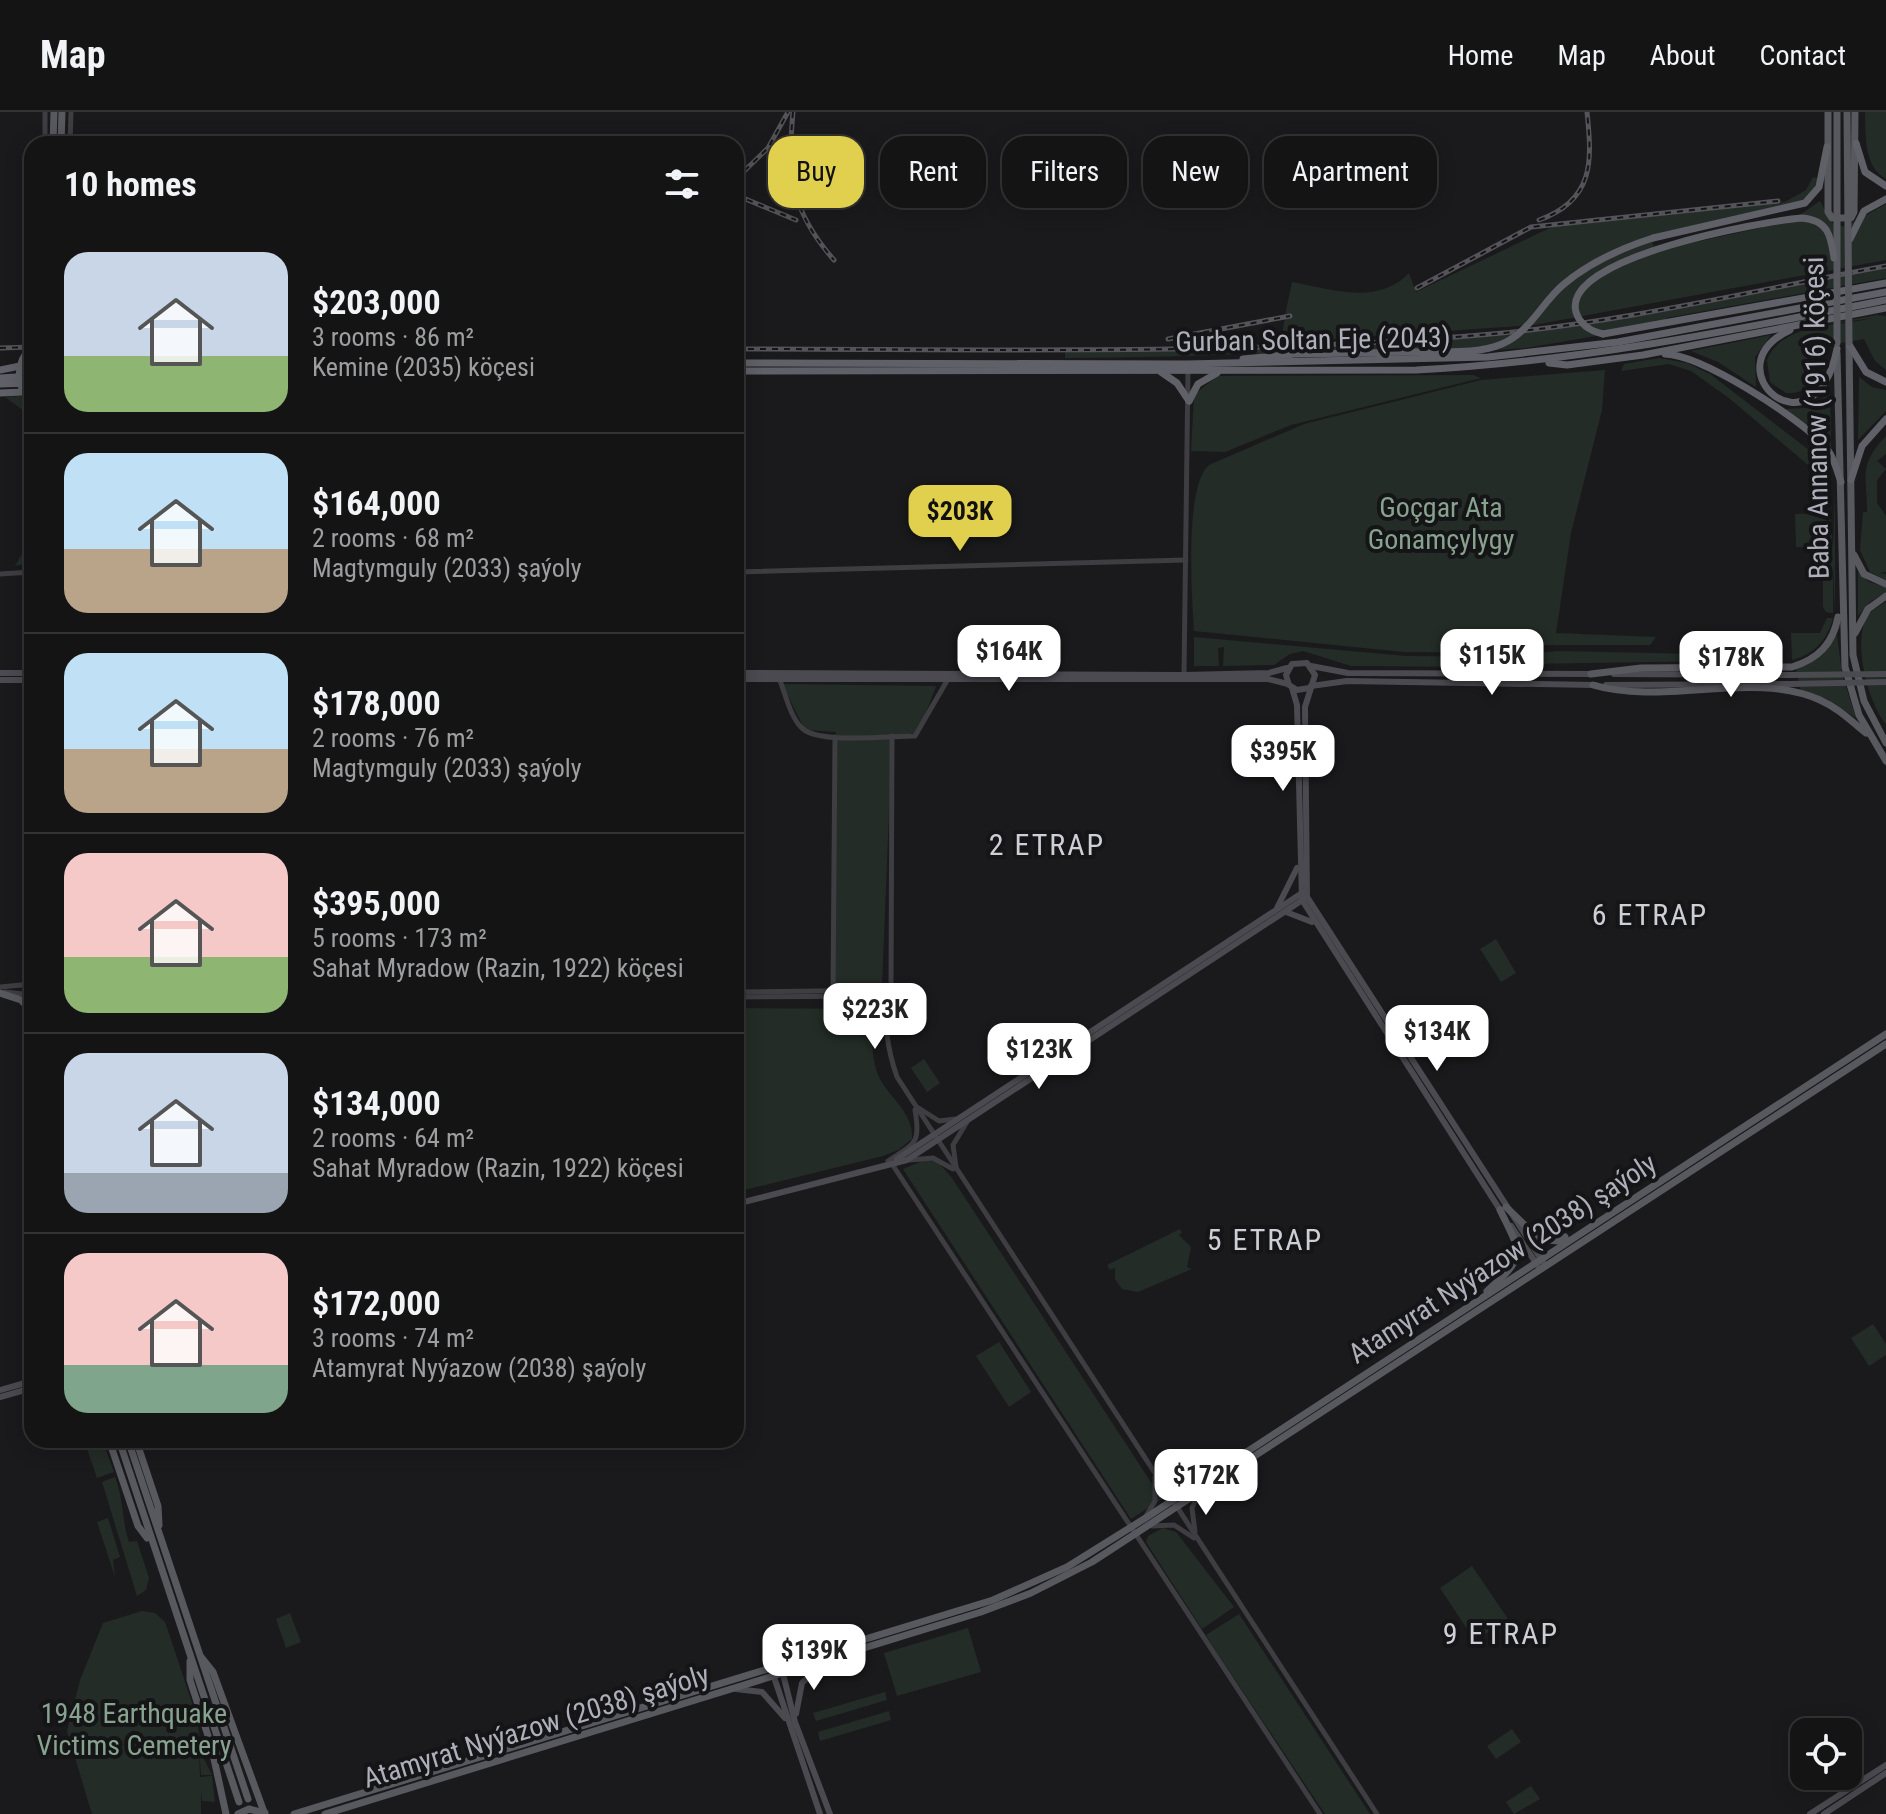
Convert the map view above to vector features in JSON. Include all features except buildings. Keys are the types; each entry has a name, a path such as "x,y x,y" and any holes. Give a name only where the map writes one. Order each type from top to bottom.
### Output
{"highway":[{"path":"1856,143 1865,172 1886,186"},
{"path":"1203,363 1295,354 1480,350 1501,344 1517,337 1563,285 1583,271 1653,238 1805,203 1819,187 1827,147"},
{"path":"1848,257 1857,219 1871,205 1886,199"},
{"path":"1834,258 1831,234 1823,225 1802,218 1652,250 1599,274 1577,293 1576,312 1586,328 1603,334 1886,283"},
{"name":"Gurban Soltan Eje (2043)","path":"744,371 1157,371 1203,363 1488,357 1591,346 1886,292"},
{"name":"Gurban Soltan Eje (2043)","path":"744,363 1187,368 1220,371 1416,370 1538,362 1617,352 1886,300"},
{"path":"1709,325 1770,305"},
{"path":"1538,362 1567,365 1643,355 1884,309"},
{"path":"1803,324 1773,340 1760,357 1761,379 1775,398 1795,403 1816,396 1828,379 1837,346"},
{"path":"1849,344 1866,372 1886,382"},
{"path":"1643,355 1682,355 1717,370 1819,440 1833,459 1841,482"},
{"path":"0,393 23,392 20,366 24,359"},
{"path":"0,370 20,366"},
{"path":"1157,371 1177,383 1189,401"},
{"name":"Gurban Soltan Eje (2043)","path":"1189,401 1198,384 1220,371"},
{"path":"0,378 24,376"},
{"path":"0,384 24,383"},
{"path":"1851,480 1862,446 1886,419"}],"main road":[{"path":"53,136 54,112"},
{"path":"61,136 62,112"},
{"path":"1828,112 1828,212 1832,218 1844,221 1854,212 1855,112"},
{"name":"Baba Annanow (1916) köçesi","path":"1837,112 1834,258 1846,674 1855,705 1886,761"},
{"name":"Baba Annanow (1916) köçesi","path":"1847,112 1853,647 1864,701 1886,743"},
{"path":"1852,550 1864,574 1886,584"},
{"path":"1853,647 1864,613 1886,596"},
{"path":"1591,674 1641,668 1798,665 1813,658 1828,644 1842,599"},
{"path":"779,676 1184,678 1269,673 1299,662 1345,673 1886,674"},
{"path":"1290,666 1286,675 1297,705 1299,861 1303,896 1315,923 1542,1268"},
{"path":"1311,666 1315,675 1305,706 1303,763 1303,896 1503,1208 1518,1258 1513,1268 1469,1307"},
{"path":"0,673 24,676"},
{"path":"744,676 1268,679 1290,687 1347,681 1593,685 1886,682"},
{"path":"0,680 24,678"},
{"path":"1593,685 1653,692 1741,690 1798,693 1831,705 1871,737"},
{"path":"1274,912 1290,887 1299,861"},
{"path":"744,1200 907,1160 1274,912 1303,896"},
{"path":"968,1117 1286,912 1303,896"},
{"path":"1286,912 1315,923"},
{"path":"0,991 24,1003"},
{"name":"Atamyrat Nyýazow (2038) şaýoly","path":"1198,1488 1537,1259 1886,1034"},
{"name":"Atamyrat Nyýazow (2038) şaýoly","path":"782,1669 828,1660 1021,1597 1092,1562 1173,1504 1886,1044"},
{"path":"890,1162 935,1139"},
{"path":"1503,1208 1530,1234 1544,1241 1558,1241 1609,1213"},
{"path":"0,1390 24,1383"},
{"path":"0,1397 24,1390"},
{"path":"112,1448 138,1526 151,1543"},
{"path":"121,1448 191,1659 243,1800 200,1656 131,1448"},
{"path":"139,1448 158,1506 160,1539"},
{"name":"Atamyrat Nyýazow (2038) şaýoly","path":"294,1814 782,1669 1010,1595 1136,1530 1144,1519 1173,1504"},
{"path":"200,1656 213,1672 266,1813"},
{"path":"191,1659 190,1680 211,1745 226,1814"},
{"path":"792,1723 802,1683 828,1660"},
{"path":"782,1669 792,1723 820,1814"},
{"path":"772,1672 830,1814"},
{"name":"Atamyrat Nyýazow (2038) şaýoly","path":"325,1814 732,1688 772,1672"},
{"path":"732,1688 762,1692 792,1723"},
{"path":"1810,1814 1886,1765"},
{"path":"1824,1814 1886,1773"},
{"path":"218,1814 221,1796"},
{"path":"238,1814 249,1809 266,1813"}],"street":[{"path":"45,112 45,136"},
{"path":"70,136 71,112"},
{"path":"1184,678 1187,368"},
{"path":"744,572 1186,560"},
{"path":"0,574 24,574"},
{"path":"779,676 802,728 811,733 835,737 915,736 948,679"},
{"path":"892,736 889,993 891,1057 900,1083 1377,1814"},
{"path":"833,993 835,737"},
{"path":"0,991 24,986"},
{"path":"0,991 24,994"},
{"path":"744,994 889,993"},
{"path":"914,1105 939,1121 968,1117"},
{"path":"914,1105 917,1139 890,1162 1136,1530 1320,1814"},
{"path":"957,1172 953,1145 968,1117"},
{"path":"907,1160 933,1158 957,1172"},
{"path":"1155,1476 1177,1486 1198,1488 1192,1516 1198,1541"},
{"path":"1144,1519 1155,1501 1155,1476"},
{"path":"1136,1530 1171,1524 1198,1541"}],"green space":[{"path":"1865,112 1886,112 1886,179 1873,166 1870,158"},
{"path":"1813,177 1820,179 1799,203 1650,235 1655,251 1791,221 1820,201 1832,223 1845,227 1886,204 1886,260 1534,325 1316,340 1281,339 1285,318 1291,317 1285,315 1292,282 1338,291 1368,292 1397,283 1409,273 1416,292 1556,225 1785,202 1806,190"},
{"path":"1886,268 1886,278 1666,318 1666,324 1526,348 1420,355 1420,348 1065,358 1065,351 1234,350 1490,337 1645,313"},
{"path":"1877,315 1886,316 1886,370 1875,361 1864,339 1824,346 1813,377 1805,389 1786,393 1770,382 1767,360 1774,348 1785,339 1813,328 1872,318 1812,327"},
{"path":"1771,335 1755,357 1756,387 1718,362 1691,351"},
{"path":"1659,358 1687,363 1710,374 1822,460 1827,486 1823,511 1830,513 1833,547 1835,490 1835,612 1833,567 1833,613 1826,612 1823,607 1823,544 1822,547 1796,547 1795,514 1820,513 1815,471 1729,398 1691,371 1669,364 1621,371 1624,364"},
{"name":"Goçgar Ata Gonamçylygy","path":"1605,370 1602,410 1571,533 1556,633 1656,637 1650,645 1532,645 1528,643 1529,633 1525,632 1520,653 1404,652 1194,631 1191,569 1193,518 1201,477 1209,465 1304,424 1481,380"},
{"path":"1473,375 1481,378 1291,425 1225,452 1191,451 1194,395 1217,376"},
{"path":"1859,377 1872,387 1886,390 1886,411 1858,440"},
{"path":"1830,394 1831,447 1785,409 1806,408"},
{"path":"21,396 24,411 5,397"},
{"path":"1886,436 1886,454 1877,461 1886,469 1877,480 1877,503 1886,516 1886,572 1879,573 1886,574 1886,580 1870,572 1860,550 1863,512 1867,512 1866,471 1871,455"},
{"path":"24,510 24,564 15,566 22,554"},
{"path":"1858,571 1869,582 1886,587 1886,592 1870,602 1858,616"},
{"path":"1886,602 1886,724 1868,686 1862,637 1870,613"},
{"path":"1827,618 1833,618 1819,645 1792,660 1791,633 1820,633"},
{"path":"1837,635 1842,674 1856,718 1827,699 1801,691 1796,669 1818,658"},
{"path":"1194,637 1406,656 1520,657 1520,663 1476,667 1351,666 1303,651 1290,654 1274,665 1223,666 1224,647 1218,648 1219,666 1194,666"},
{"path":"1559,651 1716,657 1713,661 1527,664 1532,653"},
{"path":"782,684 936,686 919,732 892,737 882,986 834,986 836,732 805,730"},
{"path":"1496,939 1516,973 1501,982 1480,949"},
{"path":"744,1008 873,1009 874,1062 880,1079 906,1114 912,1130 912,1139 898,1150 744,1190"},
{"path":"924,1059 940,1083 927,1092 911,1068"},
{"path":"925,1160 937,1161 952,1178 1162,1499 1131,1519 903,1169"},
{"path":"1180,1229 1182,1233 1179,1235 1191,1247 1187,1267 1192,1269 1138,1292 1122,1289 1115,1279 1115,1268 1110,1270 1107,1265"},
{"path":"1873,1324 1886,1344 1886,1355 1869,1366 1851,1338"},
{"path":"999,1342 1031,1392 1009,1407 976,1356"},
{"path":"87,1448 105,1448 114,1472 97,1478"},
{"path":"115,1477 129,1542 137,1541 149,1578 146,1590 137,1596 102,1482"},
{"path":"108,1518 120,1557 113,1560 115,1577 97,1522"},
{"path":"1163,1528 1176,1532 1234,1607 1202,1629 1146,1542 1148,1536"},
{"path":"1472,1566 1508,1619 1475,1641 1440,1588"},
{"name":"1948 Earthquake Victims Cemetery","path":"142,1611 155,1613 165,1622 196,1715 203,1757 212,1775 201,1775 198,1730 200,1777 212,1776 215,1802 202,1801 201,1789 201,1814 92,1814 67,1731 80,1680 103,1623"},
{"path":"290,1613 301,1642 286,1648 276,1619"},
{"path":"1239,1614 1370,1814 1325,1814 1216,1651 1206,1635"},
{"path":"968,1628 981,1672 897,1696 884,1653"},
{"path":"885,1692 887,1700 816,1721 813,1713"},
{"path":"889,1711 891,1720 820,1741 818,1732"},
{"path":"1512,1729 1521,1742 1496,1759 1487,1746"},
{"path":"1531,1786 1540,1799 1514,1814 1506,1802"}],"railway":[{"path":"744,171 768,148 788,112"},
{"path":"793,112 791,155 795,191 809,225 834,260"},
{"path":"1539,220 1557,212 1580,190 1589,162 1587,112"},
{"path":"744,198 796,220"},
{"path":"1417,288 1531,227 1778,201"},
{"path":"744,349 1114,350 1398,341 1591,322 1886,266"},
{"path":"1168,339 1290,316"},
{"path":"0,348 24,347"}],"district":[{"name":"2 ETRAP","path":"1047,845"},
{"name":"6 ETRAP","path":"1650,915"},
{"name":"5 ETRAP","path":"1265,1240"},
{"name":"9 ETRAP","path":"1501,1634"}]}
